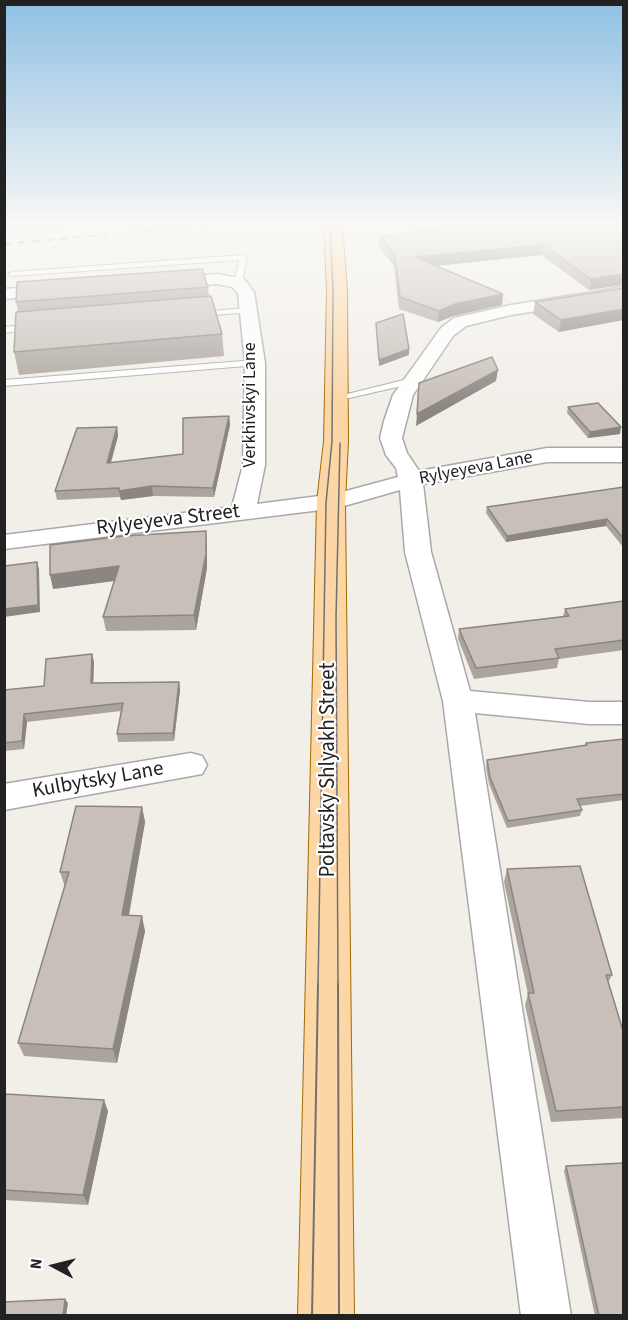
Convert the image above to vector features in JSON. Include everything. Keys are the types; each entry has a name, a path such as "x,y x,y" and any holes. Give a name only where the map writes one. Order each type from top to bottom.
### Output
{"main road":[{"name":"Poltavsky Shlyakh Street","path":"326,1316 331,502 336,441 337,286"}],"street":[{"name":"Verkhivskyi Lane","path":"240,286 246,292 255,363 254,465 243,512"},
{"path":"4,294 75,289"},
{"path":"546,1316 458,701 418,552 411,481 407,467 397,455 391,438 403,395 447,332 460,322 511,310 624,292"},
{"name":"Rylyeyeva Lane","path":"331,502 437,473 547,455 624,454"},
{"name":"Rylyeyeva Street","path":"4,542 331,502"},
{"path":"458,701 589,713 624,713"},
{"name":"Kulbytsky Lane","path":"4,797 191,765"}],"lane":[{"path":"189,315 248,310"},
{"path":"4,330 39,327"},
{"path":"4,383 255,363"},
{"path":"336,399 412,381"}],"building":[{"path":"17,286 208,287 16,302"},
{"path":"399,286 483,286 503,294 455,304 439,311 400,297"},
{"path":"624,288 624,309 561,320 535,302"},
{"path":"211,296 222,334 14,352 16,312"},
{"path":"403,314 409,349 379,360 376,323"},
{"path":"492,357 498,370 417,414 419,383"},
{"path":"598,403 621,427 590,432 568,407"},
{"path":"229,416 213,488 152,486 119,491 119,488 55,491 77,428 117,427 107,463 183,454 183,418"},
{"path":"624,487 624,539 607,519 507,536 487,507"},
{"path":"206,531 206,554 194,615 103,617 119,566 50,575 50,545 124,536"},
{"path":"37,562 38,605 4,609 4,566"},
{"path":"624,601 624,640 555,649 559,658 476,668 459,629 569,616 565,609"},
{"path":"92,654 91,683 179,682 173,733 117,734 123,703 24,714 22,741 4,743 4,690 44,686 46,659"},
{"path":"624,739 624,794 577,799 582,810 508,821 490,777 487,760 587,745 586,743"},
{"path":"76,806 142,807 122,915 142,916 113,1049 18,1043 69,872 60,872"},
{"path":"580,866 612,975 606,975 624,1034 624,1107 556,1111 528,993 534,993 507,869"},
{"path":"6,1094 104,1100 83,1195 4,1190 4,1101"},
{"path":"624,1163 624,1316 599,1316 566,1166"},
{"path":"65,1299 63,1316 4,1316 4,1302"}],"tram line":[{"path":"318,985 326,503 332,441 333,286"},
{"path":"338,985 336,618 340,443"},
{"path":"312,1316 318,984"},
{"path":"338,984 339,1316"}]}
